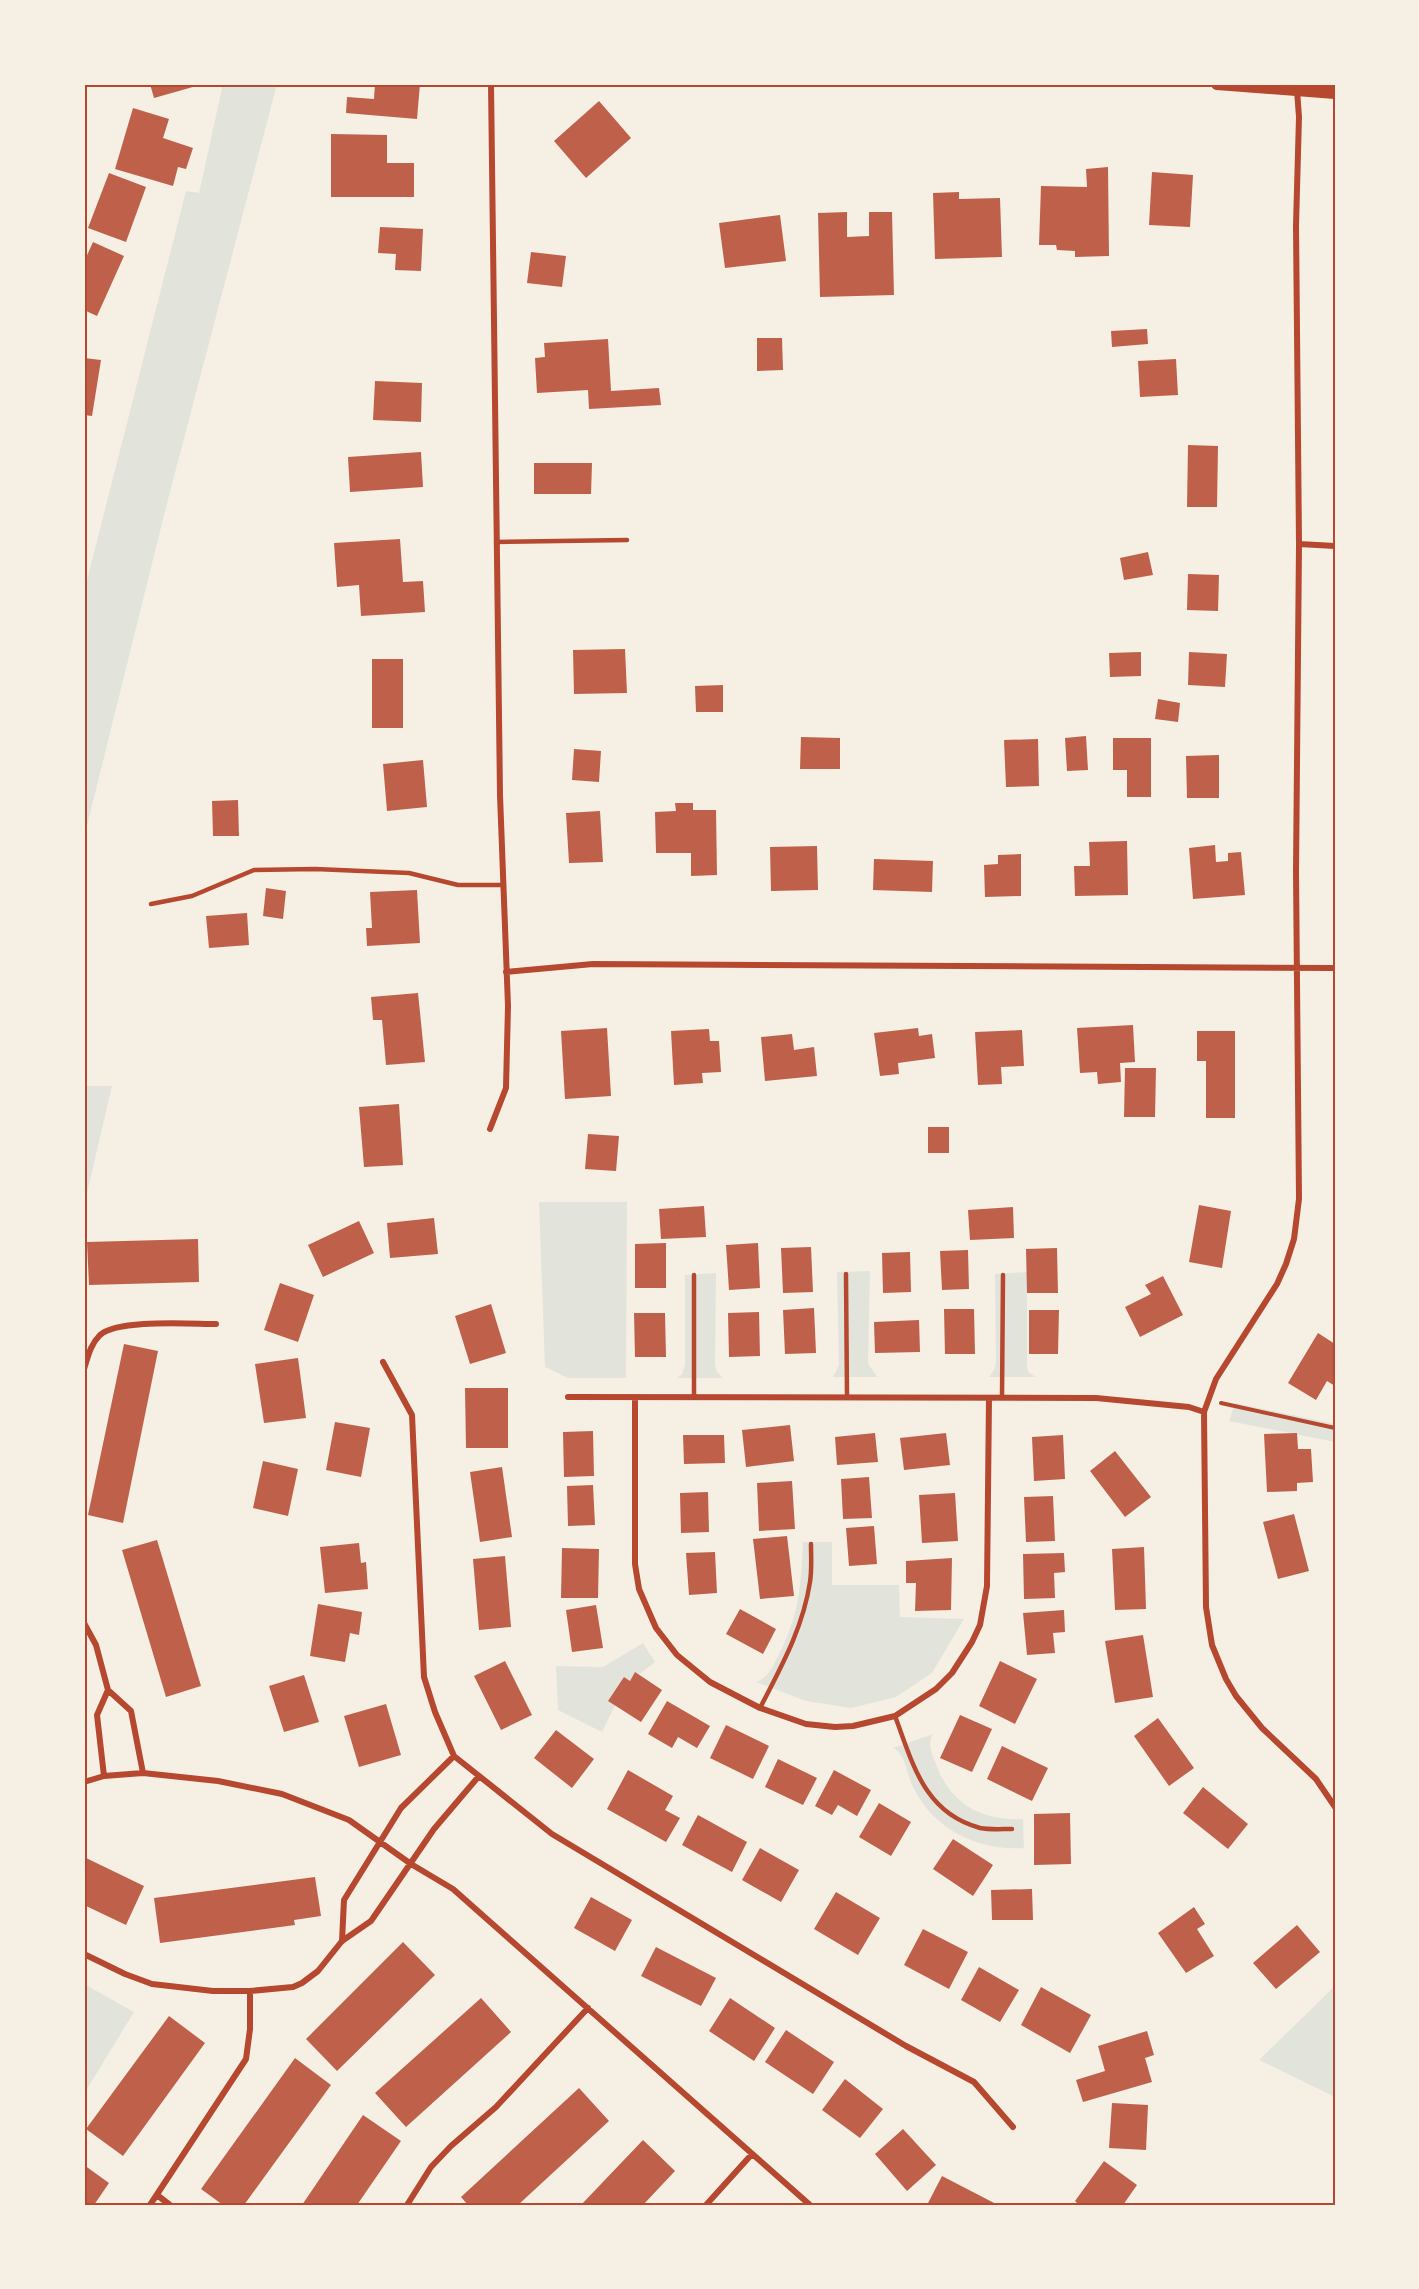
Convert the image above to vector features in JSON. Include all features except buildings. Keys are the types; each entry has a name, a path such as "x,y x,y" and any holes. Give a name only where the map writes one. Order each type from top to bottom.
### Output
{"main road":[{"path":"1217,84 1335,93"}],"street":[{"path":"490,1129 506,1088 508,1006 503,885 496,542 491,84"},
{"path":"1297,90 1299,117 1296,237 1299,544 1296,872 1299,1199 1294,1239 1277,1284 1216,1379 1204,1412 1206,1607 1212,1645 1226,1679 1249,1714 1316,1779 1335,1807"},
{"path":"1299,544 1335,546"},
{"path":"506,972 593,964 1335,968"},
{"path":"84,1369 91,1346 100,1335 109,1330 124,1325 216,1324"},
{"path":"383,1362 412,1415 424,1677 435,1712 454,1756 552,1834 886,2034 974,2082 1013,2127"},
{"path":"568,1397 1096,1398 1189,1407 1204,1412"},
{"path":"635,1398 635,1564 639,1589 647,1611 664,1641 688,1666 710,1682 760,1708 806,1724 835,1727 853,1726 895,1716 936,1689 952,1673 980,1625 987,1586 989,1398"},
{"path":"84,1623 96,1645 108,1690 131,1711 143,1773"},
{"path":"104,1776 97,1715 108,1690"},
{"path":"342,1941 344,1900 379,1842 401,1808 454,1756"},
{"path":"84,1782 104,1776 143,1773 218,1781 282,1794 349,1820 411,1864 453,1889 810,2205"},
{"path":"84,1954 152,1984 213,1991 250,1992 293,1987 302,1983 318,1971 342,1941 371,1921 434,1829 479,1776"},
{"path":"150,2205 246,2059 250,2030 250,1992"},
{"path":"407,2205 431,2167 451,2146 496,2107 588,2008"},
{"path":"706,2205 752,2154"},
{"path":"157,2195 170,2205"}],"lane":[{"path":"496,542 627,540"},
{"path":"151,904 192,896 254,870 315,869 398,872 458,885 503,885"},
{"path":"846,1274 847,1397"},
{"path":"694,1275 694,1397"},
{"path":"1002,1398 1003,1275"},
{"path":"760,1708 793,1643 802,1618 810,1580 811,1544"},
{"path":"895,1716 917,1774 928,1793 940,1807 958,1820 982,1828 1012,1829"}],"path":[{"path":"1208,1401 1335,1428"}],"shaded area":[{"path":"223,84 277,84 165,511 84,838 84,592 186,191 199,193"},
{"path":"84,1086 112,1086 84,1206"},
{"path":"539,1202 627,1202 626,1378 568,1378 545,1367"},
{"path":"870,1271 868,1363 877,1377 833,1377 839,1365 837,1272"},
{"path":"1027,1272 1027,1368 1029,1373 1036,1377 989,1377 996,1363 995,1274"},
{"path":"716,1273 715,1365 717,1372 723,1378 677,1378 682,1374 685,1365 685,1275"},
{"path":"1235,1403 1335,1424 1335,1442 1229,1421"},
{"path":"803,1542 832,1542 832,1585 899,1585 900,1617 964,1619 932,1673 896,1697 851,1708 806,1701 756,1682 770,1671 791,1627 800,1586"},
{"path":"643,1643 655,1662 625,1685 602,1732 558,1710 556,1666 603,1667"},
{"path":"933,1734 930,1742 932,1753 942,1778 950,1790 959,1800 981,1813 1008,1819 1023,1819 1024,1848 1006,1848 971,1840 955,1833 929,1811 918,1797 903,1758 893,1748"},
{"path":"84,1984 134,2012 84,2094"},
{"path":"1335,1986 1335,2097 1259,2060"}]}
